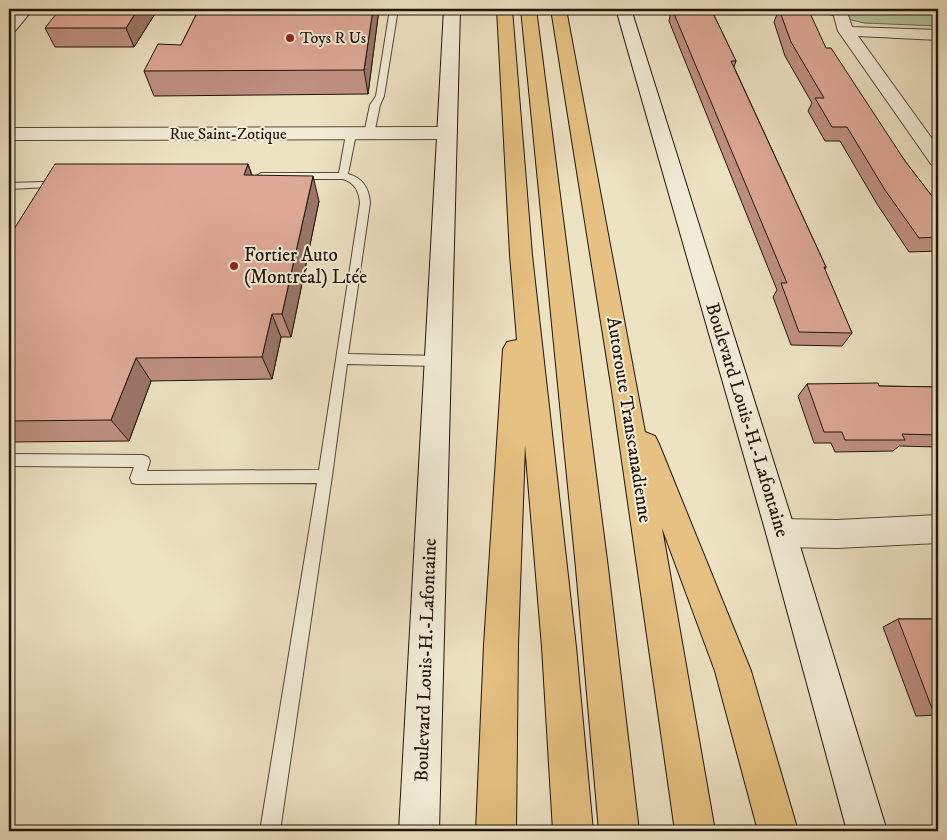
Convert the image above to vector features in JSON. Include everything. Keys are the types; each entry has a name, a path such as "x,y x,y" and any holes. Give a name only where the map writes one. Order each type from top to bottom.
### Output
{"highway":[{"path":"504,9 521,255 559,647 573,831"},
{"path":"528,9 592,568 619,831"},
{"name":"Autoroute Transcanadienne","path":"558,9 625,391 695,831"},
{"path":"496,831 501,645 521,255"},
{"path":"625,391 733,671 778,831"}],"main road":[{"path":"9,28 26,9"},
{"name":"Boulevard Louis-H.-Lafontaine","path":"419,831 452,9"},
{"name":"Boulevard Louis-H.-Lafontaine","path":"623,9 781,532 867,831"},
{"path":"839,9 846,31 938,160"},
{"path":"846,31 938,35"},
{"name":"Rue Saint-Zotique","path":"9,134 448,133"},
{"path":"781,532 837,534 938,529"}],"lane":[{"path":"343,176 360,134 380,96 394,9"},
{"path":"9,186 42,190 52,175"},
{"path":"246,176 343,176 353,178 364,192 365,203 270,831"},
{"path":"341,359 438,361"},
{"path":"9,460 143,461 137,478 325,476"}],"green space":[{"path":"738,9 938,9 938,26 864,23 822,13"}],"building":[{"path":"60,9 138,9 126,28 45,28"},
{"name":"Toys R Us","path":"199,9 373,9 364,70 144,71 158,44 181,45"},
{"path":"672,9 711,9 736,61 731,61 826,267 824,267 852,333 799,332 781,283 787,283"},
{"path":"779,9 809,11 826,48 831,48 905,161 938,204 938,237 919,238 885,190 847,127 832,127 815,98 824,98 791,42"},
{"path":"55,164 248,164 244,175 313,176 282,314 272,314 262,357 136,358 111,420 9,421 9,237"},
{"path":"878,383 879,386 938,387 938,435 902,434 905,440 845,440 842,432 824,432 807,384"},
{"path":"898,619 938,619 938,711 933,711"}],"place":[{"name":"Toys R Us","path":"290,38"},
{"name":"Fortier Auto (Montréal) Ltée","path":"234,266"}]}
